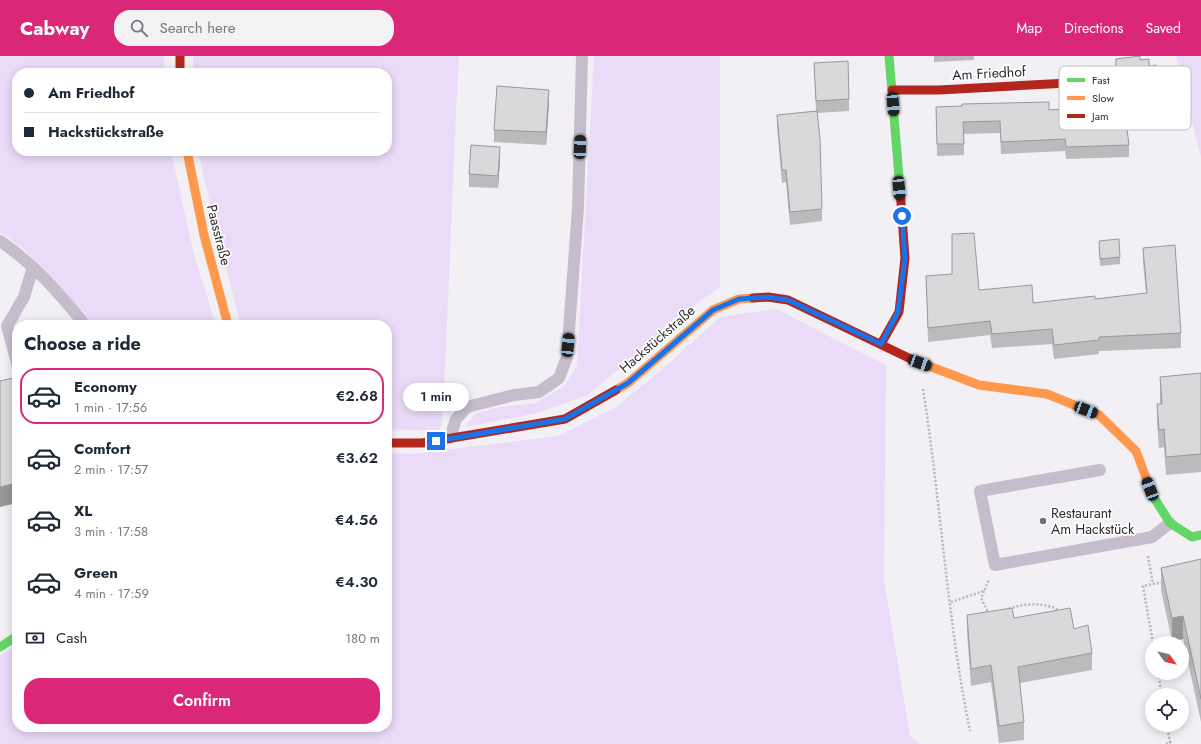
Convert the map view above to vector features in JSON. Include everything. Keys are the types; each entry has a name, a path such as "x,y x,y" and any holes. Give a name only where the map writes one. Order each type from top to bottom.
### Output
{"street":[{"path":"180,56 180,68"},
{"path":"881,344 898,312 905,258 889,56"},
{"name":"Am Friedhof","path":"892,90 939,90 1059,84"},
{"name":"Paasstraße","path":"188,156 204,235 227,320"},
{"name":"Hackstückstraße","path":"392,443 422,443 565,419 628,383 713,310 739,299 768,297 788,300 920,363 979,385 1047,394 1099,415 1136,451 1155,502 1170,523 1192,537 1201,535"},
{"path":"0,647 12,639"}],"lane":[{"path":"450,438 456,419 467,407 514,395 539,392 558,378 567,358 578,208 582,56"},
{"path":"0,241 21,255 67,302 81,320"},
{"path":"12,344 7,326 24,297 33,267"},
{"path":"1100,470 980,491 995,565 1152,537 1170,523"}],"path":[{"path":"920,363 932,446 961,685 970,731"},
{"path":"1145,538 1153,584"},
{"path":"991,617 981,598 995,565"},
{"path":"1152,636 1143,586 1169,581"},
{"path":"951,602 984,591"},
{"path":"1004,611 1017,606 1053,606 1065,616"},
{"path":"1166,744 1170,743 1168,732"}],"shaded area":[{"path":"0,56 164,56 165,68 12,68 12,156 172,156 194,255 214,320 87,320 39,263 0,232"},
{"path":"193,56 459,56 442,425 438,431 392,429 392,320 240,320 215,226 199,156 392,156 392,68 193,68"},
{"path":"594,56 720,56 720,287 668,323 631,359 588,395 537,413 465,427 476,413 500,407 536,403 564,386 577,366"},
{"path":"1176,56 1201,56 1201,157 1191,117 1191,66 1178,66"},
{"path":"776,309 886,365 884,580 910,736 920,744 0,744 0,656 12,648 12,732 392,732 392,453 412,454 558,436 616,407 664,368 720,317"}],"building":[{"path":"1140,56 1140,60 1149,59 1149,66 1116,66 1116,59"},
{"path":"848,61 849,99 816,101 814,63"},
{"path":"497,86 549,90 546,132 494,130"},
{"path":"1049,102 1049,110 1059,109 1059,130 1127,130 1129,145 1066,147 1065,139 1001,142 1000,121 963,122 964,144 937,144 936,107 962,106 962,104"},
{"path":"817,111 820,138 822,209 790,212 786,170 782,170 777,115"},
{"path":"471,145 500,147 498,176 469,174"},
{"path":"974,233 979,290 1032,285 1033,303 1095,296 1095,299 1147,293 1143,248 1175,245 1181,333 1099,337 1099,340 1054,345 1052,329 992,334 990,321 928,328 926,276 952,274 952,234"},
{"path":"1119,239 1120,257 1100,259 1099,241"},
{"path":"1201,373 1201,454 1166,457 1164,429 1159,430 1157,404 1162,404 1160,377"},
{"path":"12,378 12,484 0,487 0,381"},
{"path":"1201,559 1201,699 1189,644 1189,636 1187,636 1183,616 1172,618 1161,568"},
{"path":"1012,608 1014,618 1070,608 1074,629 1088,625 1092,653 1018,667 1024,722 999,726 991,665 971,669 967,615"}],"traffic: fast":[{"path":"889,56 900,189"},
{"path":"1153,496 1170,523 1192,537 1201,535"},
{"path":"0,647 12,639"}],"traffic: slow":[{"path":"188,156 204,235 227,320"},
{"path":"616,390 628,383 713,310 739,299 753,298"},
{"path":"913,360 979,385 1047,394 1099,415 1136,451 1153,496"}],"traffic: jam":[{"path":"180,56 180,68"},
{"path":"892,90 939,90 1059,84"},
{"path":"881,344 899,312 905,258 900,189"},
{"path":"753,298 768,297 788,300 913,360"},
{"path":"392,443 422,443 565,419 616,390"}],"place":[{"name":"Restaurant Am Hackstück","path":"1043,521"}],"route":[{"path":"436,441 565,419 628,383 713,310 739,299 768,297 788,300 881,344 898,312 905,258 902,216"}]}
